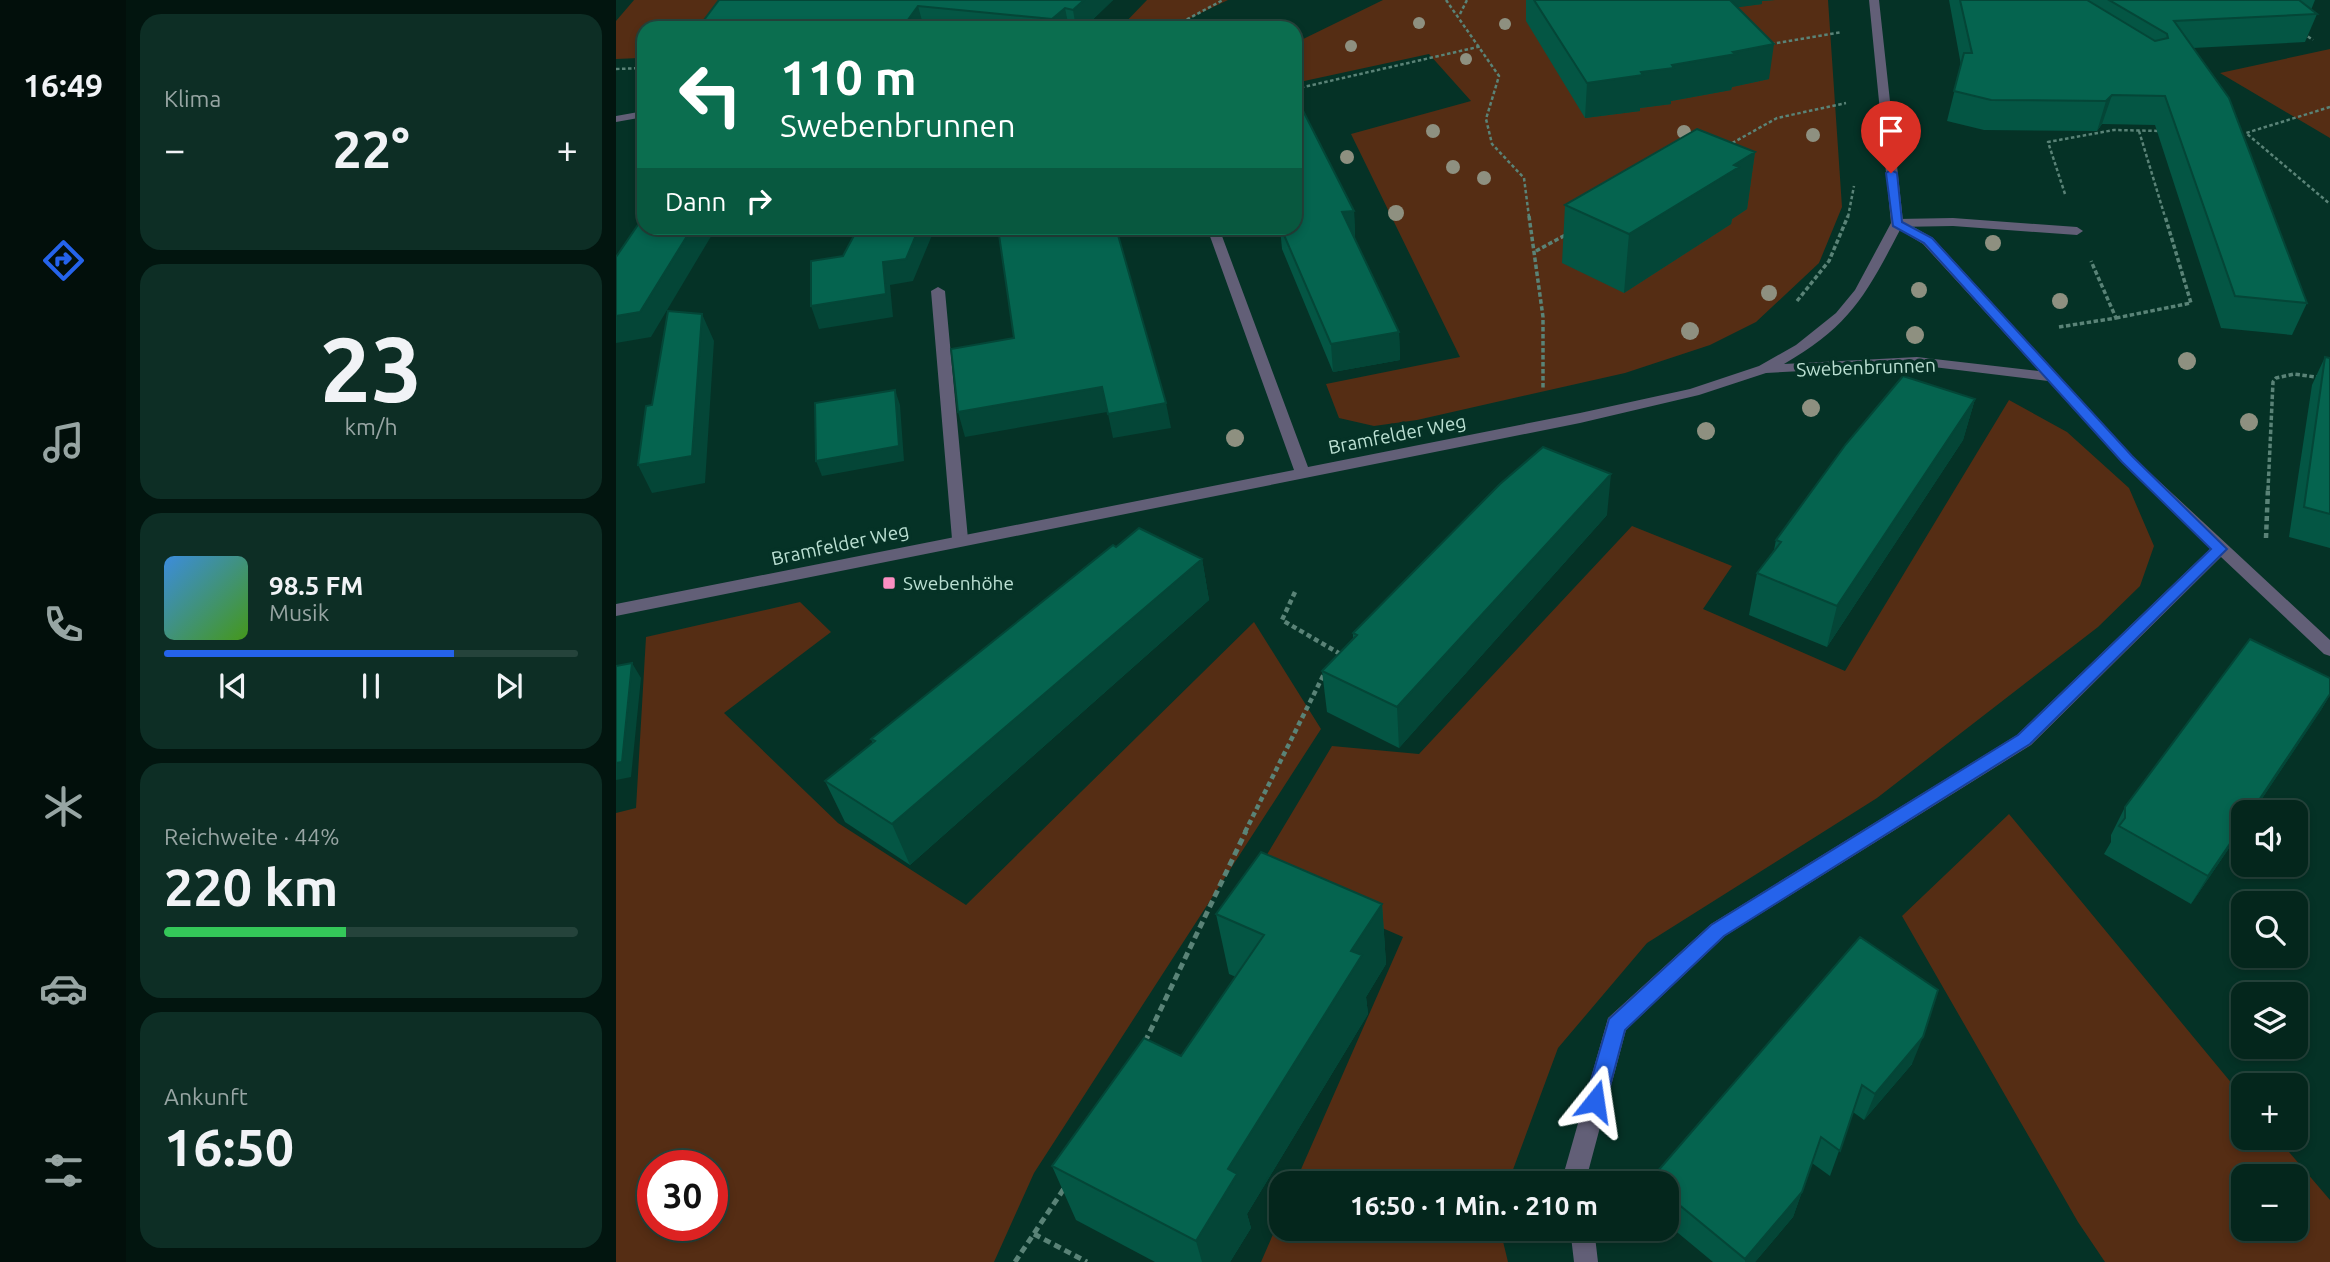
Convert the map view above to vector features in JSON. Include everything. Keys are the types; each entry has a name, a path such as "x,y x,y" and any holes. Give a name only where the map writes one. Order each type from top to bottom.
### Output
{"street":[{"path":"1874,0 1897,223"},
{"path":"616,119 637,115"},
{"path":"1897,223 1953,222 2077,231"},
{"path":"1897,223 1928,240 2135,466 2330,650"},
{"name":"Bramfelder Weg","path":"616,610 1694,392 1764,369 1801,348 1841,316 1861,291 1897,223"},
{"path":"1216,235 1302,472"},
{"path":"938,291 960,539"},
{"name":"Swebenbrunnen","path":"1764,369 1917,361 2051,377"},
{"path":"1576,1171 1616,1025 1718,930 2024,740 2220,549"},
{"path":"1583,1241 1586,1262"}],"path":[{"path":"1184,21 1223,0"},
{"path":"1446,0 1460,14 1462,25 1482,46 1499,76 1486,119 1492,144 1524,178 1543,317 1543,400"},
{"path":"1460,14 1468,0"},
{"path":"1843,21 1844,44"},
{"path":"2295,26 2313,40"},
{"path":"1761,46 1843,32"},
{"path":"1302,87 1482,46"},
{"path":"616,69 637,68"},
{"path":"1717,151 1777,118 1846,103 1846,94"},
{"path":"2330,107 2246,133 2330,204"},
{"path":"2116,318 2191,303 2139,131"},
{"path":"1793,306 1834,258 1849,220 1854,186"},
{"path":"1536,251 1572,231"},
{"path":"2264,590 2273,382 2276,378 2294,374 2330,379"},
{"path":"1295,592 1282,620 1342,655"},
{"path":"1335,662 1351,645"},
{"path":"1142,1049 1228,866 1322,676 1329,669"},
{"path":"1015,1262 1070,1178"},
{"path":"1034,1234 1087,1262"}],"shaded area":[{"path":"634,0 725,0 709,21 637,21 637,58 616,59 616,21"},
{"path":"1147,0 1228,0 1184,21 1127,21"},
{"path":"1383,0 1828,0 1842,207 1819,263 1756,322 1710,345 1625,373 1417,420 1374,426 1339,418 1326,384 1460,357 1351,134 1471,101 1429,54 1302,81 1302,40"},
{"path":"2330,49 2330,138 2220,73"},
{"path":"2009,400 2067,432 2129,488 2154,546 2140,586 2098,627 1877,798 1647,943 1558,1048 1512,1171 1300,1171 1403,937 1256,873 1332,746 1419,754 1632,526 1732,566 1703,609 1845,671"},
{"path":"800,602 831,632 724,713 838,823 966,905 1254,622 1321,729 1034,1173 994,1262 616,1262 616,813 636,808 646,637"},
{"path":"2009,814 2231,1082 2231,1150 2287,1150 2299,1164 2231,1164 2231,1241 2308,1241 2308,1174 2330,1200 2330,1262 2105,1262 2078,1222 1902,916"},
{"path":"1270,1241 1503,1241 1508,1262 1261,1262"}],"building":[{"path":"719,0 1084,0 1073,10 1065,8 1052,19 918,6 907,21 703,21"},
{"path":"1534,0 1730,0 1774,44 1733,52 1736,54 1672,65 1674,68 1641,72 1643,75 1587,83"},
{"path":"1960,0 2087,0 2155,41 2168,38 2167,34 2109,0 2299,0 2317,14 2174,21 2229,98 2307,303 2235,296 2165,96 2112,95 2106,101 1991,100 1954,91 1964,53 1972,53"},
{"path":"1302,109 1354,211 1342,212 1399,332 1331,344 1284,235 1302,235"},
{"path":"1697,129 1755,152 1734,165 1739,167 1629,234 1565,205"},
{"path":"637,226 637,235 688,235 640,312 616,316 616,257"},
{"path":"854,235 916,235 906,259 883,262 886,294 811,306 811,261 843,256"},
{"path":"999,235 1118,235 1166,403 1108,414 1102,387 958,412 951,349 1014,338"},
{"path":"668,311 702,314 692,456 638,465 646,406 652,405"},
{"path":"2325,357 2330,358 2330,514 2304,507"},
{"path":"1903,376 1975,399 1837,606 1757,573 1781,542 1776,540 1846,444"},
{"path":"895,390 899,446 816,461 815,403"},
{"path":"1543,447 1611,474 1397,707 1322,671 1357,635 1353,633 1500,484"},
{"path":"1139,528 1202,559 892,824 825,781 875,741 871,739 1113,545 1116,547"},
{"path":"2250,639 2330,678 2330,694 2259,800 2231,800 2231,842 2208,876 2119,826 2125,818 2125,807"},
{"path":"632,663 622,762 616,763 616,666"},
{"path":"1261,852 1382,904 1351,951 1362,955 1228,1169 1237,1174 1196,1241 1052,1166 1144,1038 1181,1056 1264,935 1216,914"},
{"path":"1860,937 1938,990 1923,1037 1875,1094 1862,1085 1840,1151 1821,1137 1802,1192 1745,1259 1679,1205 1679,1171 1658,1171"}],"place":[{"name":"Swebenhöhe","path":"889,583"}],"route":[{"path":"1595,1101 1616,1025 1718,930 2024,740 2220,549 2127,459 1928,240 1897,223 1891,173"}]}
